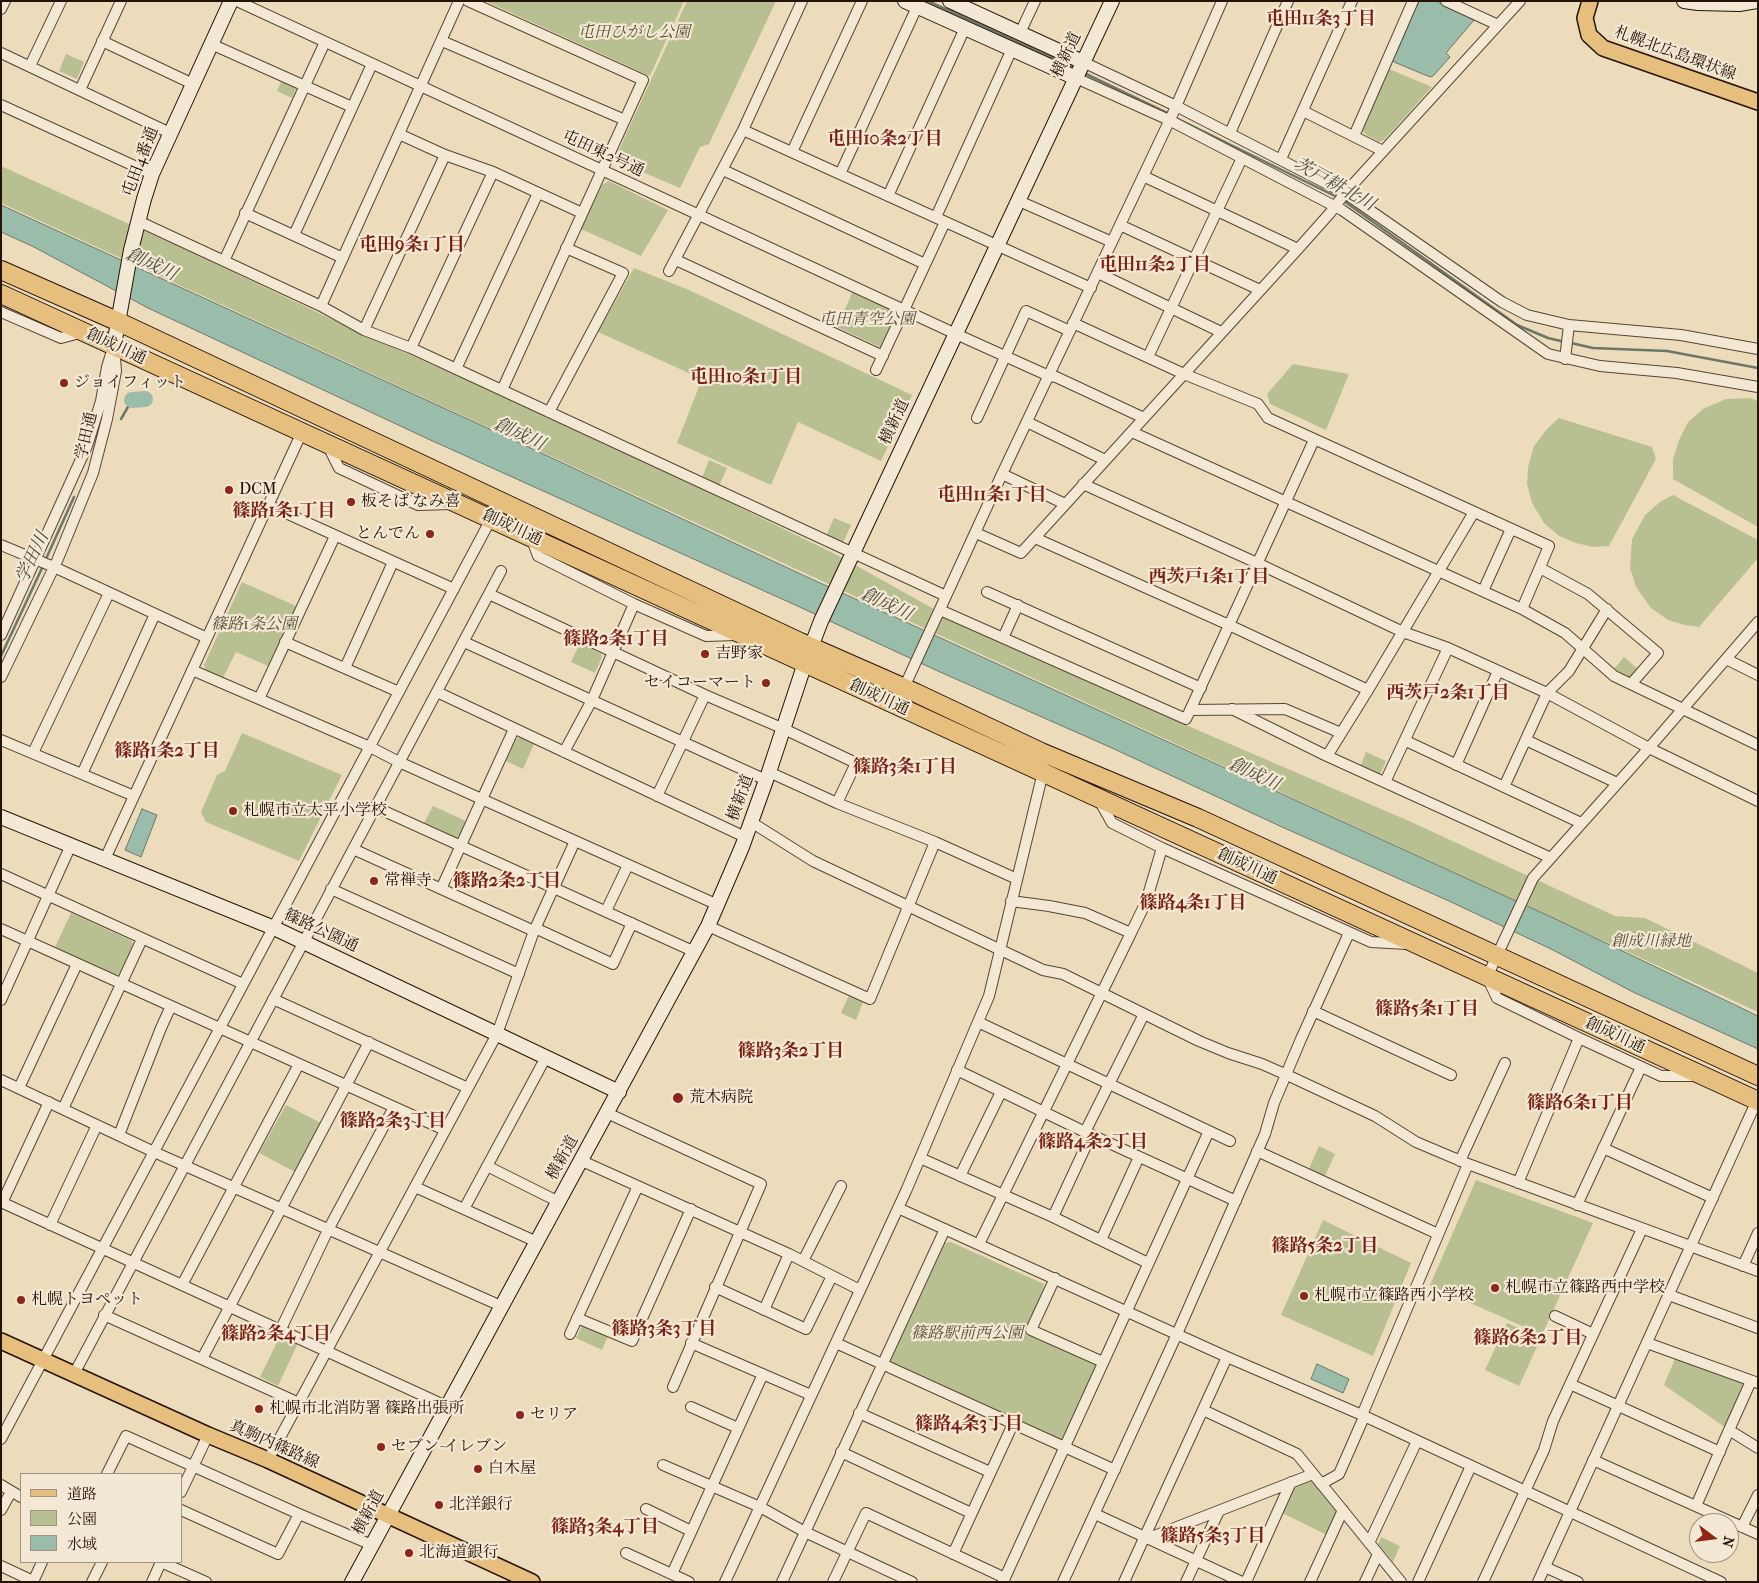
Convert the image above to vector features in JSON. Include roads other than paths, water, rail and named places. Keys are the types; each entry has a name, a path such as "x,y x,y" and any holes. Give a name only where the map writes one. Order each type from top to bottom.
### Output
{"highway":[{"name":"創成川通","path":"1,270 118,322 808,655 896,705 1757,1100"},
{"name":"創成川通","path":"1,294 744,635 904,688 1050,756 1500,949 1758,1076"},
{"path":"1187,839 1198,818"}],"main road":[{"name":"札幌北広島環状線","path":"1590,1 1584,18 1589,35 1603,48 1758,102"},
{"name":"真駒内篠路線","path":"1,1341 208,1435 268,1460 532,1582"}],"street":[{"path":"30,66 61,1"},
{"path":"80,90 121,1"},
{"name":"屯田4番通","path":"114,345 131,252 152,174 231,1"},
{"name":"屯田東2号通","path":"238,1 905,311 1144,418"},
{"path":"321,306 459,1"},
{"path":"468,1 643,80 502,390"},
{"path":"669,272 743,130 802,1"},
{"path":"792,152 862,1"},
{"path":"950,1 975,6 1080,70 1172,114 1242,158 1340,199 1442,270 1567,336 1681,335 1758,349"},
{"path":"1020,33 1035,1"},
{"name":"横新道","path":"352,1582 708,926 751,822 821,621 1112,1"},
{"path":"896,705 1002,474 1172,114 1222,1"},
{"path":"1230,133 1288,1"},
{"path":"1281,159 1352,1"},
{"path":"1354,136 1413,1"},
{"path":"1446,1 1498,25"},
{"path":"976,532 1021,553 1298,249 1340,199 1520,1"},
{"path":"1684,1 1698,4 1739,4 1757,1"},
{"path":"840,174 911,4 1012,49 1080,70 1172,114 1230,133 1281,159 1442,270 1548,354 1600,366 1677,373 1758,387"},
{"path":"888,196 964,28"},
{"path":"102,41 193,84"},
{"path":"442,41 625,120"},
{"path":"224,261 325,42"},
{"path":"211,44 352,107"},
{"path":"876,370 926,264 940,220 1012,49"},
{"path":"1,54 170,133"},
{"path":"294,235 372,64"},
{"path":"1,105 152,174"},
{"path":"1303,111 1383,151"},
{"path":"743,130 1091,288"},
{"path":"399,134 445,155 493,172 582,214"},
{"path":"364,330 445,155"},
{"path":"1148,357 1242,158"},
{"path":"722,170 926,264"},
{"path":"411,348 493,172"},
{"path":"1143,176 1298,249"},
{"path":"456,369 538,193"},
{"path":"1019,201 1112,242"},
{"path":"245,213 343,258"},
{"path":"138,221 321,306 364,330 411,348 946,596"},
{"path":"1120,225 1260,290"},
{"path":"549,412 623,273 566,248"},
{"path":"676,260 883,356"},
{"path":"1098,273 1222,332"},
{"path":"977,418 1026,311 1072,327 1258,404 1268,418 1550,546 1522,608"},
{"path":"3,316 62,338 84,332"},
{"path":"1565,359 1567,336"},
{"name":"学田通","path":"1,635 37,560 87,446 101,401 107,367 114,345"},
{"name":"学田通","path":"1,677 86,493 101,446 116,371 114,345"},
{"path":"1027,422 1105,460"},
{"path":"105,859 302,432"},
{"path":"1132,432 1522,608 1565,633 1614,676 1758,745"},
{"path":"940,610 1186,719 1314,440"},
{"path":"1002,474 1065,504"},
{"path":"1083,484 1403,632 1448,648 1547,694 1649,748 1758,801"},
{"path":"268,505 454,589"},
{"path":"1327,756 1440,572 1474,512"},
{"path":"1,1439 491,519"},
{"path":"1483,591 1511,529"},
{"path":"259,699 335,536"},
{"path":"531,537 538,556 634,604 706,636 744,635"},
{"path":"1035,538 1368,690"},
{"path":"1,546 52,566 207,638"},
{"path":"345,668 393,562"},
{"path":"1540,568 1588,594 1658,653 1632,684"},
{"path":"74,1374 501,571"},
{"path":"987,592 1201,688"},
{"path":"33,753 109,593"},
{"path":"489,594 856,763 837,803"},
{"path":"564,752 592,700 634,604"},
{"path":"1003,638 1018,605"},
{"path":"1504,787 1547,694 1569,671 1607,610"},
{"path":"82,774 155,614"},
{"path":"1702,1076 1661,1076 1497,998 1487,977 1533,878 1758,622"},
{"path":"285,642 399,692"},
{"path":"464,642 682,742 935,842 1017,879"},
{"path":"1385,782 1406,741 1448,648"},
{"path":"1726,659 1758,675"},
{"path":"192,670 370,747 399,762 718,905"},
{"path":"1456,764 1498,671"},
{"path":"437,692 745,837"},
{"path":"657,796 705,695"},
{"path":"1190,710 1285,709 1341,734"},
{"path":"1232,710 1327,756 1551,858"},
{"path":"442,889 514,729"},
{"path":"1,740 134,796"},
{"path":"1526,740 1617,783"},
{"path":"1406,741 1581,824"},
{"path":"726,1582 898,1208 989,996 1042,772 1050,756"},
{"path":"1098,798 1112,823 1162,848 1371,942 1416,945"},
{"path":"375,807 695,952"},
{"name":"篠路公園通","path":"1,817 274,928 619,1092"},
{"path":"751,822 813,861 1044,970 1063,974 1199,1041 1262,1064 1375,1116 1416,1142 1464,1163 1758,1271"},
{"path":"268,1460 498,1034 535,930 575,841"},
{"path":"708,926 870,999 935,842"},
{"path":"1,1000 71,845"},
{"path":"353,848 612,964 632,923"},
{"path":"980,1244 1146,902 1162,848"},
{"path":"606,911 628,865"},
{"path":"1,874 243,984"},
{"path":"331,889 518,974"},
{"path":"1011,901 1085,913 1131,933"},
{"path":"1,929 445,1130"},
{"path":"1063,1582 1236,1201 1265,1134 1274,1103 1349,933"},
{"path":"63,1109 142,939"},
{"path":"18,1088 77,964"},
{"path":"274,999 468,1088"},
{"path":"119,1135 171,1006"},
{"path":"1313,1011 1451,1075"},
{"path":"1053,1217 1109,1084 1144,1014"},
{"path":"978,1022 1230,1141"},
{"path":"1518,1183 1579,1038"},
{"path":"202,1359 369,1042"},
{"path":"464,1209 546,1057"},
{"path":"182,1285 299,1064"},
{"path":"1321,1484 1340,1474 1505,1064"},
{"path":"1577,1205 1641,1066"},
{"path":"957,1070 1088,1134 1236,1201"},
{"path":"1,1080 154,1152 501,1306"},
{"path":"960,1176 1001,1092"},
{"path":"1538,1582 1757,1100"},
{"path":"49,1102 2,1202 446,1406"},
{"path":"280,1331 328,1230 394,1107"},
{"path":"607,1113 761,1184 673,1387"},
{"path":"50,1225 97,1125"},
{"path":"833,1582 866,1514 1004,1580 1209,1131"},
{"path":"1603,1148 1713,1198"},
{"path":"1257,1151 1438,1234"},
{"path":"1101,1240 1139,1157"},
{"path":"920,1158 1053,1217 1148,1263"},
{"path":"582,1161 789,1254 860,1290"},
{"path":"487,1166 559,1202"},
{"path":"570,1334 638,1186"},
{"path":"803,1261 841,1186"},
{"path":"415,1187 537,1242"},
{"path":"898,1208 1126,1312 1363,1416 1719,1581"},
{"path":"577,1318 632,1341 691,1209"},
{"path":"782,1582 945,1229"},
{"path":"1483,1582 1544,1450 1553,1421 1642,1229"},
{"path":"1743,1266 1758,1233"},
{"path":"764,1310 789,1254"},
{"path":"715,1287 806,1329 832,1276"},
{"path":"1055,1278 1032,1330 1103,1362"},
{"path":"1669,1295 1758,1328"},
{"path":"104,1316 299,1403"},
{"path":"1555,1316 1593,1334"},
{"path":"691,1343 812,1395"},
{"path":"836,1343 1115,1470"},
{"path":"1647,1343 1754,1382 1729,1430 1696,1506"},
{"path":"1124,1582 1147,1537 1227,1357"},
{"path":"672,1574 763,1374"},
{"path":"1570,1384 1720,1452"},
{"path":"690,1407 738,1428"},
{"path":"1203,1410 1298,1454 1401,1582"},
{"path":"859,1413 990,1472"},
{"path":"953,1554 1013,1424"},
{"path":"1729,1430 1758,1448"},
{"path":"182,1490 208,1435"},
{"path":"108,1473 126,1436 372,1545"},
{"path":"1370,1543 1417,1441"},
{"path":"841,1452 971,1514"},
{"path":"1593,1460 1758,1534"},
{"path":"663,1465 760,1507 804,1532 912,1582"},
{"path":"1418,1582 1471,1466"},
{"path":"1147,1537 1313,1474"},
{"path":"1095,1514 1244,1582 1291,1482"},
{"path":"1,1486 20,1497"},
{"path":"1,1510 11,1492"},
{"path":"1742,1527 1758,1495"},
{"path":"646,1509 692,1530"},
{"path":"182,1510 278,1554 299,1514"},
{"path":"1310,1582 1343,1510"},
{"path":"1186,1582 1219,1511"},
{"path":"626,1553 689,1582"},
{"path":"1365,1582 1378,1554"},
{"path":"1,1566 33,1582 42,1563"},
{"path":"92,1582 102,1563"},
{"path":"152,1582 161,1563"},
{"path":"163,1563 206,1582"},
{"path":"1545,1567 1578,1582"}],"water":[{"path":"1419,1 1436,1 1474,20 1446,53 1450,57 1430,77 1394,62 1393,58"},
{"path":"1,205 805,576 1562,922 1758,1016 1758,1049 1633,992 1551,949 1449,901 426,438 148,308 32,246 1,232"},
{"path":"142,809 157,815 141,857 125,850"},
{"path":"1317,1364 1349,1379 1343,1393 1311,1379"}],"waterway":[{"name":"茨戸耕北川","path":"928,1 1074,68"},
{"name":"茨戸耕北川","path":"1084,73 1169,114"},
{"name":"茨戸耕北川","path":"1174,117 1339,198"},
{"name":"茨戸耕北川","path":"1344,201 1517,325 1548,338 1565,342"},
{"name":"茨戸耕北川","path":"1571,343 1593,348 1667,351 1758,368"},
{"path":"132,400 145,399"},
{"name":"学田川","path":"121,419 132,400"},
{"name":"学田川","path":"45,561 74,497"},
{"name":"学田川","path":"1,656 43,566"}],"place":[{"name":"ジョイフィット","path":"64,383"},
{"name":"DCM","path":"229,490"},
{"name":"板そば なみ喜","path":"351,502"},
{"name":"とんでん","path":"430,534"},
{"name":"吉野家","path":"705,654"},
{"name":"セイコーマート","path":"766,683"},
{"name":"札幌市立太平小学校","path":"233,811"},
{"name":"常禅寺","path":"374,881"},
{"name":"荒木病院","path":"678,1098"},
{"name":"札幌市立篠路西中学校","path":"1495,1288"},
{"name":"札幌市立篠路西小学校","path":"1304,1296"},
{"name":"札幌トヨペット","path":"21,1300"},
{"name":"札幌市北消防署 篠路出張所","path":"259,1409"},
{"name":"セリア","path":"520,1415"},
{"name":"セブン-イレブン","path":"381,1447"},
{"name":"白木屋","path":"478,1469"},
{"name":"北洋銀行","path":"439,1505"},
{"name":"北海道銀行","path":"409,1553"}],"district":[{"name":"屯田11条3丁目","path":"1321,20"},
{"name":"屯田10条2丁目","path":"885,140"},
{"name":"屯田9条1丁目","path":"412,246"},
{"name":"屯田11条2丁目","path":"1155,266"},
{"name":"屯田10条1丁目","path":"746,378"},
{"name":"屯田11条1丁目","path":"992,496"},
{"name":"篠路1条1丁目","path":"284,512"},
{"name":"西茨戸1条1丁目","path":"1209,578"},
{"name":"篠路2条1丁目","path":"616,640"},
{"name":"西茨戸2条1丁目","path":"1448,694"},
{"name":"篠路1条2丁目","path":"167,752"},
{"name":"篠路3条1丁目","path":"905,768"},
{"name":"篠路2条2丁目","path":"507,882"},
{"name":"篠路4条1丁目","path":"1193,904"},
{"name":"篠路5条1丁目","path":"1427,1010"},
{"name":"篠路3条2丁目","path":"791,1052"},
{"name":"篠路6条1丁目","path":"1580,1104"},
{"name":"篠路2条3丁目","path":"393,1122"},
{"name":"篠路4条2丁目","path":"1093,1143"},
{"name":"篠路5条2丁目","path":"1325,1247"},
{"name":"篠路3条3丁目","path":"664,1330"},
{"name":"篠路2条4丁目","path":"276,1335"},
{"name":"篠路6条2丁目","path":"1528,1339"},
{"name":"篠路4条3丁目","path":"969,1425"},
{"name":"篠路3条4丁目","path":"605,1528"},
{"name":"篠路5条3丁目","path":"1213,1537"}],"park label":[{"name":"屯田ひがし公園","path":"634,33"},
{"name":"屯田青空公園","path":"867,320"},
{"name":"篠路1条公園","path":"254,625"},
{"name":"創成川緑地","path":"1651,942"},
{"name":"篠路駅前西公園","path":"967,1334"}],"water label":[{"name":"創成川","path":"151,265"},
{"name":"創成川","path":"519,435"},
{"name":"創成川","path":"886,605"},
{"name":"創成川","path":"1254,775"}]}
